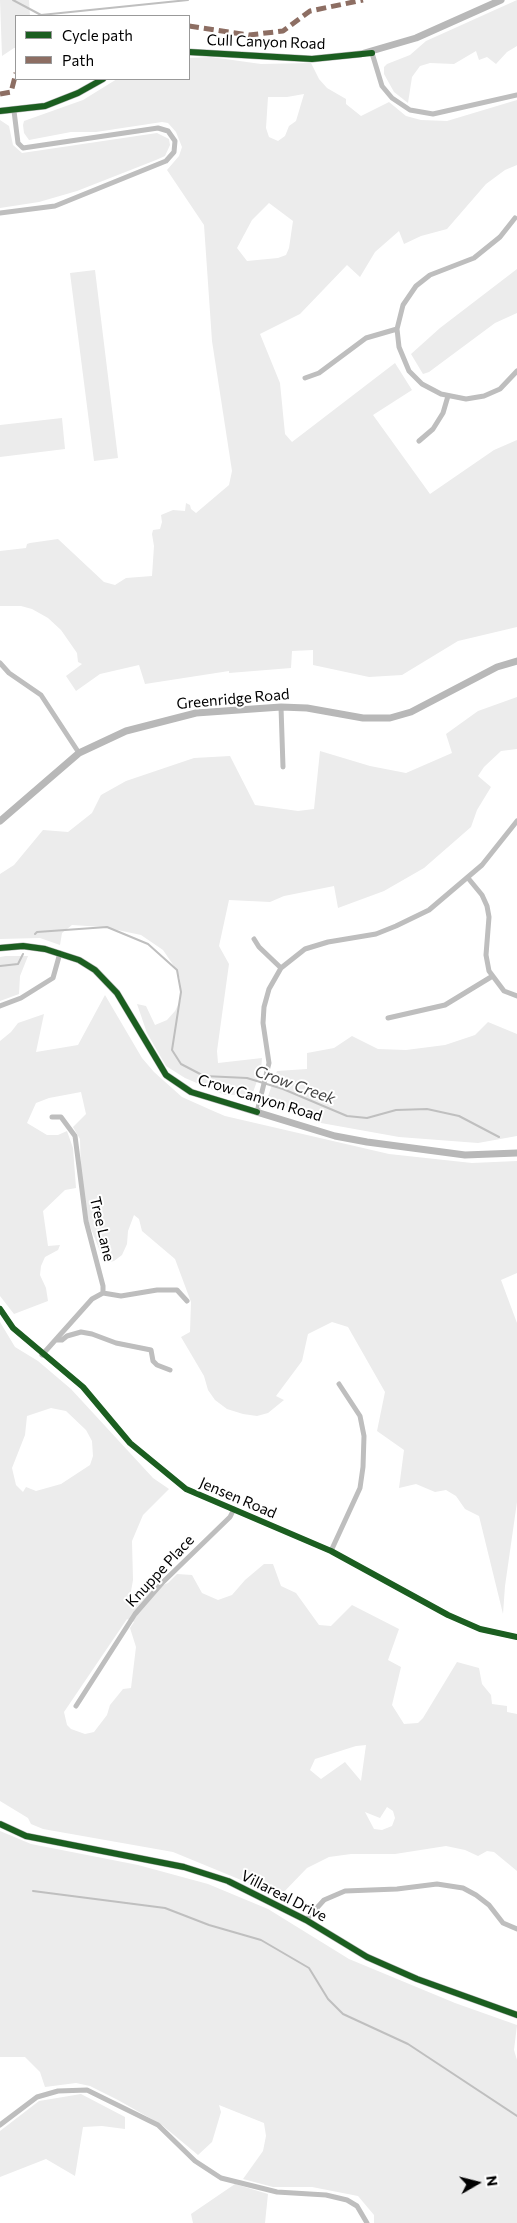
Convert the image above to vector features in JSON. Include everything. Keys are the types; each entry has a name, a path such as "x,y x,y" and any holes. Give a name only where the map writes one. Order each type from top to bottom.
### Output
{"street":[{"name":"Cull Canyon Road","path":"190,52 312,59 372,52 416,38 501,0"},
{"path":"372,52 382,86 392,98 410,110 433,114 517,95"},
{"path":"0,111 14,111 57,102 102,80"},
{"path":"0,213 55,206 166,161 174,152 175,141 168,131 158,128 23,148 18,143 14,111"},
{"path":"515,218 500,237 474,258 430,275 416,286 403,305 397,329 399,347 409,371 422,384 448,396 466,399 484,396 500,389 517,371"},
{"path":"306,378 319,373 366,338 397,329"},
{"path":"420,441 433,429 443,414 448,396"},
{"name":"Greenridge Road","path":"0,821 50,775 79,753 126,731 196,713 281,707 307,708 362,718 390,718 411,712 496,667 517,662"},
{"path":"0,663 9,673 41,695 79,753"},
{"path":"281,707 283,766"},
{"path":"257,1112 267,1080 269,1063 263,1023 264,1007 269,989 281,968 305,949 317,945 359,938 396,926 429,910 468,878 489,857 517,821"},
{"path":"468,878 482,895 490,918 486,955 492,977 504,991 517,996"},
{"path":"254,939 259,947 281,968"},
{"name":"Crow Canyon Road","path":"0,948 24,946 60,953 79,960 95,970 117,993 159,1066 172,1080 191,1092 335,1136 367,1142 465,1155 517,1153"},
{"path":"0,1006 21,998 53,978 60,953"},
{"path":"388,1018 445,1005 492,977"},
{"name":"Tree Lane","path":"52,1117 61,1117 75,1136 86,1221 103,1286 103,1293"},
{"path":"42,1354 92,1299 103,1293 121,1296 157,1290 178,1290 187,1301"},
{"name":"Jensen Road","path":"0,1309 13,1328 83,1387 130,1444 172,1480 186,1489 331,1551 448,1615 480,1629 517,1637"},
{"path":"56,1340 62,1340 67,1336 81,1332 92,1334 116,1344 151,1350 153,1361 170,1370"},
{"path":"331,1551 360,1488 363,1467 364,1436 360,1416 339,1384"},
{"name":"Knuppe Place","path":"76,1706 135,1614 162,1583 230,1517 234,1509"},
{"name":"Villareal Drive","path":"0,1824 26,1836 184,1867 228,1882 306,1920 367,1957 418,1979 517,2015"},
{"path":"306,1920 324,1900 345,1891 397,1889 443,1884 463,1888 476,1895 489,1905 503,1923 517,1929"},
{"path":"0,2125 37,2096 58,2091 87,2090 158,2125 195,2160 221,2178 277,2192 326,2195 347,2200 357,2206 367,2223"}],"shaded area":[{"path":"0,0 29,0 30,15 15,15 15,48 2,56"},
{"path":"517,0 517,46 507,52 496,64 487,57 479,60 476,51 454,64 430,63 420,66 412,77 408,103 394,92 384,74 384,67 387,64 410,55 426,41"},
{"path":"211,57 261,64 311,63 319,79 327,88 346,99 346,104 361,116 389,102 406,116 421,120 447,121 517,100 517,165 505,170 486,184 447,229 421,236 404,244 399,231 375,252 360,277 347,265 300,314 260,334 280,383 285,434 292,442 395,363 412,390 373,415 430,494 494,450 517,440 517,627 458,641 402,675 369,677 313,665 313,650 292,651 291,668 229,673 229,671 145,684 139,665 100,674 76,691 66,676 82,664 78,662 77,653 61,630 48,618 32,609 21,606 0,606 0,551 26,548 27,544 30,543 58,539 104,582 115,585 126,578 152,576 154,546 152,534 153,530 160,529 161,515 173,510 185,511 186,503 196,513 229,485 232,471 212,341 204,225 167,170 179,156 182,147 176,132 168,123 162,122 96,132 71,132 29,140 24,133 24,121 83,100 115,80 190,80 190,58","holes":["304,94 296,121 289,126 285,136 278,141 269,137 266,128 268,97 287,97","269,203 293,221 289,248 286,255 278,258 247,261 237,248 252,220"]},
{"path":"0,120 9,126 13,145 22,153 157,133 169,139 170,145 165,156 77,191 39,202 0,208"},
{"path":"517,269 517,313 495,323 429,372 423,374 411,354 440,328"},
{"path":"95,270 118,458 94,461 70,273"},
{"path":"62,418 65,449 0,457 0,425"},
{"path":"517,697 517,749 501,751 484,767 478,776 491,787 477,810 471,827 424,868 384,891 338,908 334,886 284,896 270,902 229,900 219,946 229,964 217,1051 218,1063 262,1058 261,1070 252,1095 225,1095 185,1078 166,1066 147,1033 137,1004 146,1006 155,1025 167,1020 175,1011 181,999 180,979 176,969 163,950 141,935 103,927 72,925 62,933 60,945 40,938 0,939 0,874 14,865 43,830 68,832 92,813 101,795 126,781 194,758 230,756 255,805 298,811 314,809 320,751 370,766 406,773 452,753 446,734 478,711"},
{"path":"28,956 20,976 19,994 0,1001 0,957"},
{"path":"105,995 142,1058 154,1072 182,1097 225,1116 389,1154 472,1163 517,1161 517,1273 501,1280 517,1323 517,1502 503,1614 479,1516 465,1509 456,1496 446,1490 435,1492 416,1484 399,1488 404,1450 377,1431 385,1392 348,1327 332,1322 308,1334 302,1361 276,1396 284,1400 268,1413 257,1416 243,1414 227,1409 215,1400 208,1390 204,1376 181,1337 190,1332 191,1302 175,1259 142,1231 139,1219 134,1215 128,1231 127,1244 122,1255 114,1261 105,1263 89,1224 81,1176 80,1139 73,1127 86,1114 81,1092 49,1098 36,1103 27,1123 47,1135 58,1135 67,1131 73,1148 76,1188 65,1190 43,1211 48,1246 60,1245 58,1250 45,1257 41,1266 40,1275 46,1288 48,1301 14,1314 0,1296 0,1041 18,1023 44,1014 36,1052 78,1045"},
{"path":"488,1022 517,1034 517,1136 478,1143 399,1137 321,1123 267,1099 277,1071 307,1069 307,1053 334,1048 352,1036 378,1049 406,1050 445,1045 475,1035"},
{"path":"0,1322 15,1347 38,1361 71,1389 153,1478 169,1489 143,1515 132,1541 133,1580 130,1597 133,1600 146,1587 160,1586 168,1583 177,1574 192,1575 202,1593 218,1600 232,1595 245,1580 264,1564 273,1564 281,1586 296,1593 319,1625 331,1626 352,1605 399,1629 388,1660 401,1667 392,1705 404,1724 418,1723 423,1718 457,1662 479,1668 482,1684 491,1695 492,1704 507,1706 507,1712 517,1714 517,1871 494,1852 487,1851 478,1856 465,1850 446,1846 395,1854 351,1854 329,1857 307,1868 280,1896 173,1852 43,1829 31,1824 28,1818 0,1801","holes":["51,1408 66,1411 86,1430 92,1441 93,1456 90,1465 61,1484 36,1491 26,1487 23,1492 16,1485 12,1468 25,1435 27,1416","127,1619 134,1622 130,1628 136,1647 131,1688 123,1689 110,1705 107,1715 94,1732 85,1734 71,1729 67,1725 64,1712","366,1745 361,1781 345,1762 321,1779 310,1770 315,1759 356,1746","387,1807 393,1811 395,1818 392,1826 382,1830 374,1829 365,1812 380,1818"]},
{"path":"0,1831 31,1844 138,1865 208,1884 268,1909 349,1959 455,2003 517,2025 514,2050 517,2060 517,2223 374,2223 374,2215 358,2196 312,2187 273,2187 243,2179 263,2151 266,2136 264,2123 219,2105 221,2112 212,2142 198,2155 162,2125 90,2086 76,2083 45,2087 40,2072 25,2057 0,2057"},
{"path":"81,2094 125,2117 125,2129 102,2126 83,2127 75,2176 46,2159 0,2177 0,2131 39,2101"},
{"path":"235,2184 268,2194 265,2223 193,2223 191,2214"}],"waterway":[{"path":"13,0 41,15 188,0"},
{"name":"Crow Creek","path":"35,934 37,932 107,927 148,944 177,970 181,992 172,1050 181,1064 204,1076 247,1078 283,1089 347,1116 367,1118 396,1110 427,1109 459,1116 499,1137"},
{"name":"Crow Creek","path":"0,966 18,964 23,954"},
{"path":"33,1891 165,1908 209,1925 261,1940 309,1968 328,1999 343,2014 408,2044 517,2116"}],"marked path":[{"path":"190,26 249,35 283,31 310,11 363,0"},
{"path":"0,94 11,92 15,77"}],"cycle path":[{"path":"190,52 312,59 372,53"},
{"path":"0,111 45,106 78,93 101,80"},
{"path":"0,948 23,946 45,949 79,960 95,970 117,993 166,1075 191,1092 257,1112"},
{"path":"0,1309 13,1328 83,1387 130,1443 186,1489 331,1551 448,1615 480,1629 517,1637"},
{"path":"0,1824 26,1836 184,1867 228,1881 306,1920 367,1957 417,1979 517,2015"}]}
